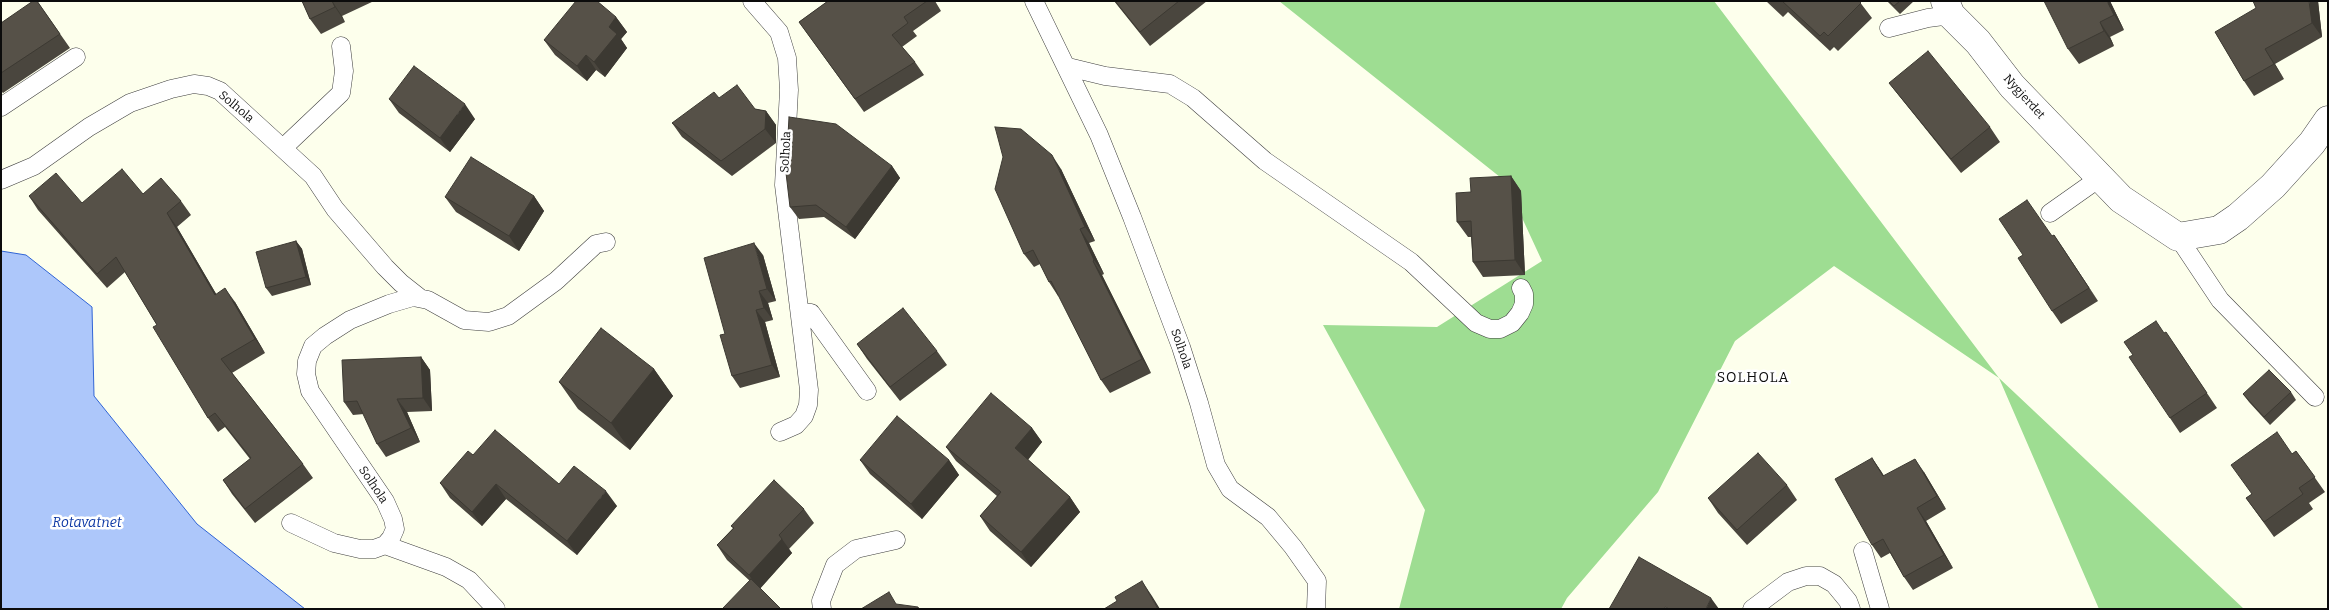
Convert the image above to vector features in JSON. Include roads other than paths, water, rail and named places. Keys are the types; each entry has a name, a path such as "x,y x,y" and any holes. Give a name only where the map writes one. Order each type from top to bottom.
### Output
{"street":[{"name":"Nygjerdet","path":"1948,8 1978,42 2012,86 2121,199 2178,237"},
{"path":"2178,237 2219,230 2238,217 2273,186 2312,143 2328,120"}],"lane":[{"name":"Solhola","path":"752,1 779,32 786,58 789,90 784,185 801,312 809,390 808,405 804,416 796,425 780,432"},
{"name":"Solhola","path":"1034,1 1068,67 1102,144 1181,347 1199,402 1216,465 1230,489 1268,517 1317,580 1316,609"},
{"name":"Nygjerdet","path":"1889,28 1928,18 1948,8"},
{"path":"283,148 341,93 344,71 341,46"},
{"path":"1,107 76,58"},
{"path":"1068,67 1105,76 1170,84 1193,98 1265,161 1411,262 1476,323 1490,329 1500,329 1512,323 1524,304 1524,294 1521,288"},
{"name":"Solhola","path":"1,180 34,166 89,127 130,103 171,89 194,84 208,86 220,91 313,176 335,209 385,267 420,298"},
{"path":"2050,213 2101,177"},
{"name":"Nygjerdet","path":"2178,237 2220,300 2315,397"},
{"name":"Solhola","path":"384,545 391,538 394,530 393,519 385,501 310,391 306,374 307,361 314,346 350,320 389,304 413,297 428,300 464,320 489,322 508,316 556,281 596,244 606,242"},
{"path":"801,312 811,313 866,391"},
{"path":"291,523 334,543 360,549 374,549 384,545 446,567 469,580 496,609"},
{"path":"822,609 821,601 835,565 856,549 896,540"},
{"path":"1863,551 1880,609"},
{"path":"1752,609 1788,582 1806,576 1820,576 1834,584 1848,601 1851,609"}],"water":[{"name":"Rotavatnet","path":"1,251 26,255 92,307 94,396 197,524 305,609 1,609"}],"district":[{"name":"SOLHOLA","path":"1753,378"}]}
